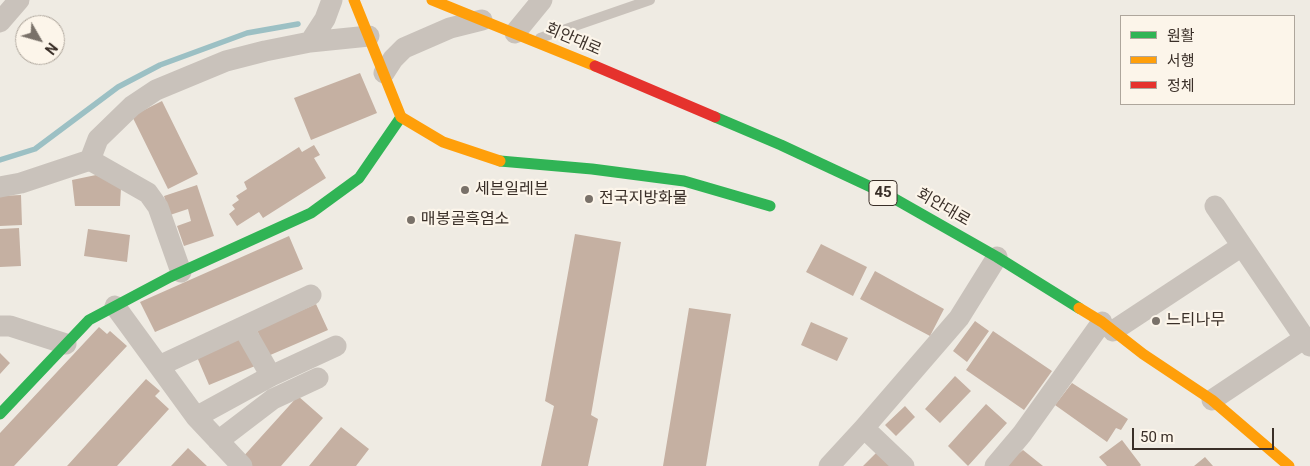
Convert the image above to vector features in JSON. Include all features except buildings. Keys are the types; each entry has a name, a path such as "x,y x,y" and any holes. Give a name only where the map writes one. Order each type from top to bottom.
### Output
{"street":[{"path":"0,22 20,0"},
{"path":"310,42 325,19 332,0"},
{"path":"354,0 401,117 443,142 495,161 592,169 684,182 770,206"},
{"name":"회안대로","path":"432,0 781,145 888,195 997,257 1107,327 1143,354 1212,400 1289,466"},
{"path":"524,37 542,0"},
{"path":"384,73 393,59 404,48 450,28 482,20"},
{"path":"90,160 98,139 132,106 156,90 226,61 310,42 369,36"},
{"path":"0,414 89,320 180,272 311,214 359,178 401,117"},
{"path":"0,186 21,183 90,160 148,193 158,207 180,272"},
{"path":"1212,400 1307,342 1215,206"},
{"path":"994,466 1022,434 1107,327 1242,246"},
{"path":"829,466 959,318 997,257"},
{"path":"159,366 311,295"},
{"path":"115,306 196,417 242,466"},
{"path":"0,326 10,326 66,344"},
{"path":"243,327 270,376"},
{"path":"196,417 270,376 336,346"},
{"path":"218,441 272,399 318,378"},
{"path":"864,428 904,466"},
{"path":"1272,452 1282,466"}],"lane":[{"path":"524,37 650,0"}],"waterway":[{"path":"0,160 35,149 118,87 160,65 247,33 298,24"}],"traffic: fast":[{"path":"0,414 89,320 170,277 311,213 359,178 401,117"},
{"path":"715,117 781,145 888,195 997,257 1079,308"},
{"path":"500,161 592,169 684,181 770,206"}],"traffic: slow":[{"path":"354,0 401,117 443,142 500,161"},
{"path":"432,0 595,66"},
{"path":"1079,308 1102,322 1143,354 1212,400 1289,466"}],"traffic: jam":[{"path":"595,66 715,117"}],"place":[{"name":"세븐일레븐","path":"465,190"},
{"name":"전국지방화물","path":"589,199"},
{"name":"매봉골흑염소","path":"411,220"},
{"name":"느티나무","path":"1156,321"}]}
